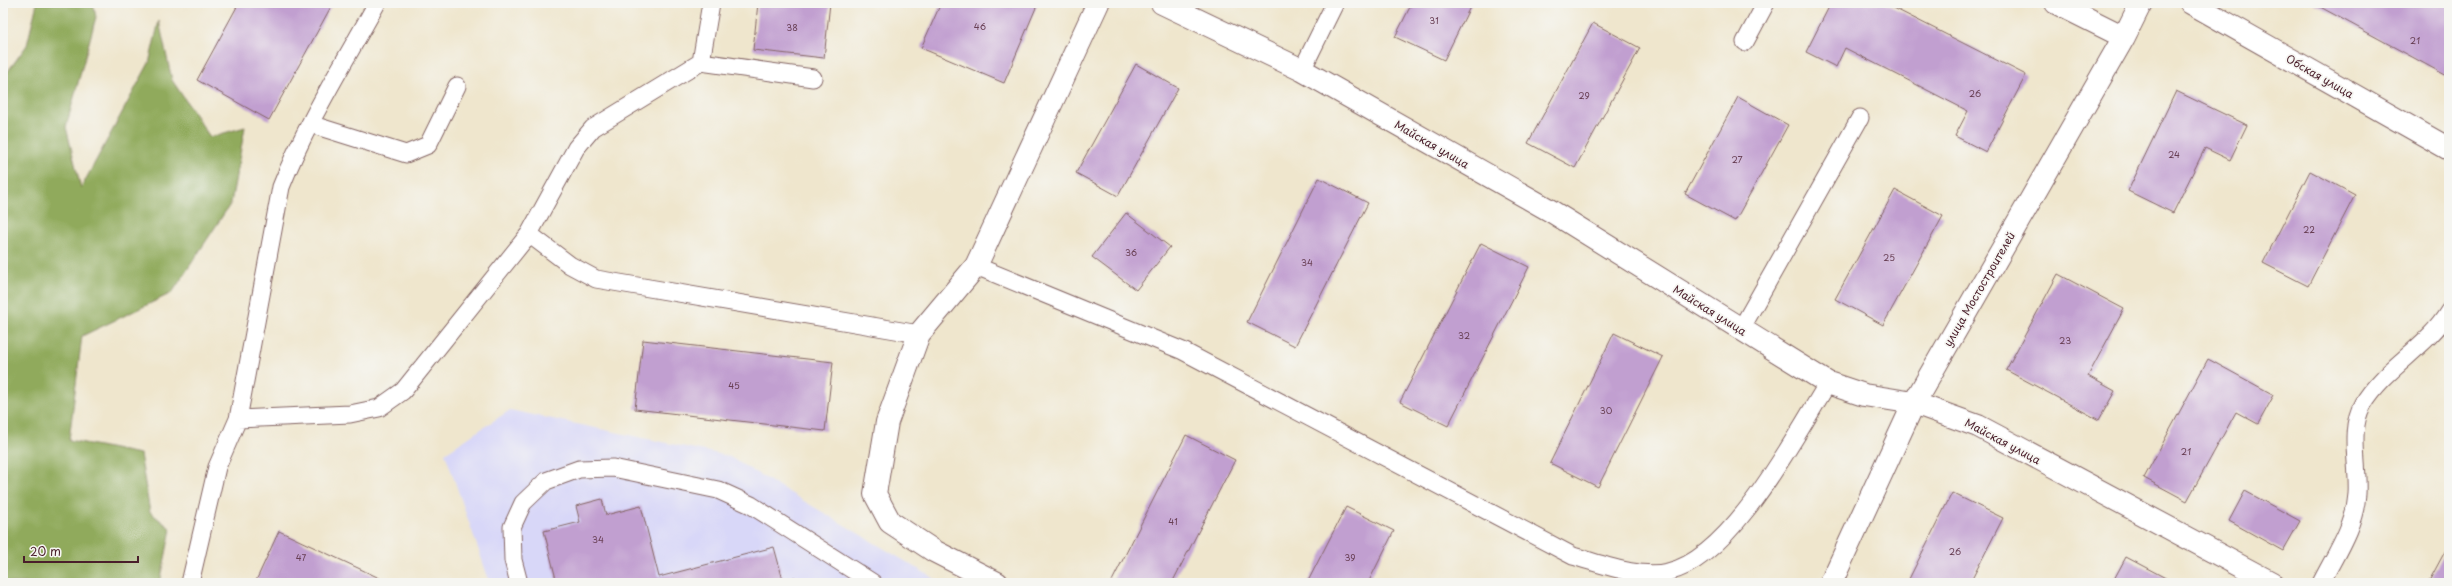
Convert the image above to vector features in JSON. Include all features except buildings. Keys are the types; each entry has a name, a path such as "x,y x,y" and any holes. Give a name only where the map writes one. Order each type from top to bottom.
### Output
{"street":[{"path":"998,583 934,550 890,522 875,494 887,422 919,334 976,266 1098,3"},
{"name":"Майская улица","path":"1162,3 1302,70 1551,211 1828,383 1864,395 1914,403 1978,426 2272,583"},
{"path":"2056,3 2124,37"},
{"name":"улица Мостостроителей","path":"1831,583 1914,403 2124,37 2141,3"},
{"name":"Обская улица","path":"2191,3 2449,149"}],"lane":[{"path":"190,583 217,467 238,419 282,187 292,159 310,124 377,3"},
{"path":"701,62 711,3"},
{"path":"1302,70 1335,3"},
{"path":"1745,42 1766,3"},
{"path":"238,419 350,414 379,408 403,391 529,234 576,148 593,128 701,62 813,78"},
{"path":"310,124 406,154 428,145 457,86"},
{"path":"1742,330 1860,118"},
{"path":"529,234 570,265 596,279 919,334"},
{"path":"976,266 1072,307 1157,338 1573,556 1630,572 1668,572 1699,559 1723,539 1755,499 1828,383"},
{"path":"2321,583 2352,519 2357,494 2355,433 2362,404 2382,380 2429,338 2449,311"},
{"path":"519,583 513,560 512,527 523,503 546,481 579,468 613,468 718,490 751,505 873,583"}],"shaded area":[{"path":"510,410 728,456 942,583 490,583 445,453"}],"green space":[{"path":"37,3 93,3 96,17 66,127 81,188 149,63 159,21 172,80 210,137 245,127 231,203 172,293 82,336 69,440 140,454 150,512 171,529 160,583 3,583 3,78 27,45"}]}
